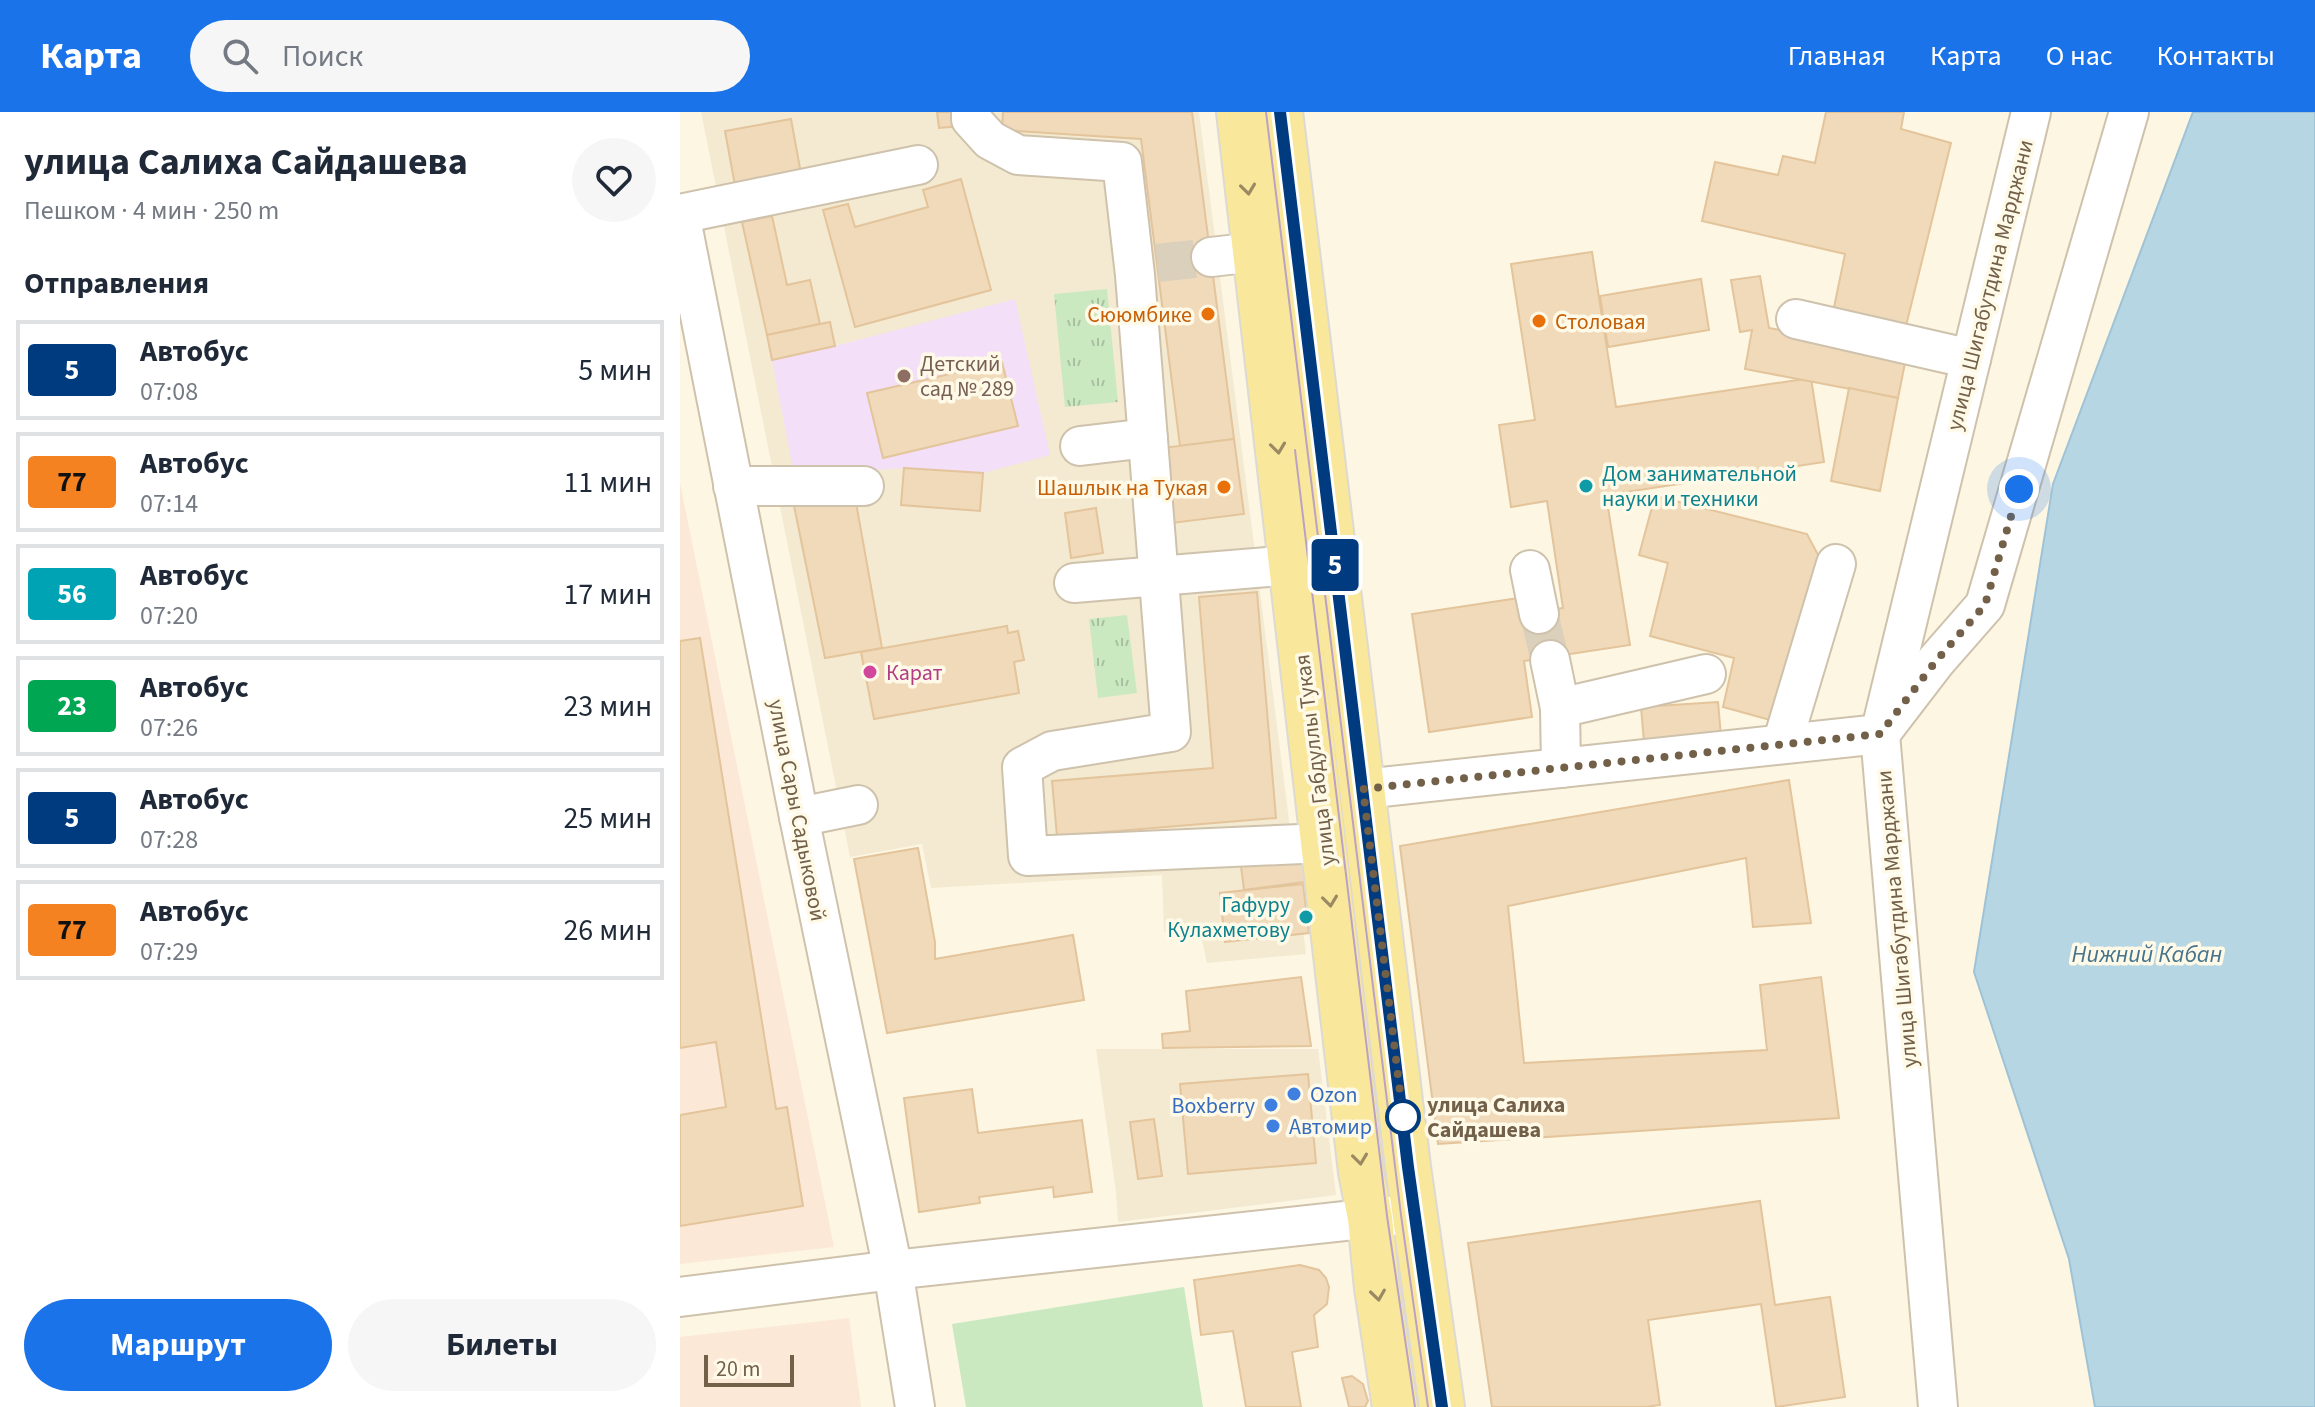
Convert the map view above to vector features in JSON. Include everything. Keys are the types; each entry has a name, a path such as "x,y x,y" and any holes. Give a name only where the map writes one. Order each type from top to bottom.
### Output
{"main road":[{"name":"улица Габдуллы Тукая","path":"1239,112 1361,1172 1395,1407"},
{"name":"улица Габдуллы Тукая","path":"1280,112 1415,1213 1442,1407"}],"street":[{"path":"971,112 971,119 990,140 1018,155 1122,162 1146,265 1148,438 1171,732 1052,751 1022,767 1028,856 1324,843"},
{"name":"улица Шигабутдина Марджани","path":"1938,1407 1880,734 2031,112"},
{"path":"1363,789 1880,734 1936,661 1985,605 2129,112"},
{"path":"680,214 918,165"},
{"name":"улица Сары Садыковой","path":"680,214 799,817 893,1270 915,1407"},
{"path":"1211,257 1255,252"},
{"path":"1796,319 1971,359"},
{"path":"1080,446 1148,438"},
{"path":"733,486 864,486"},
{"path":"1782,744 1836,564"},
{"path":"1074,583 1291,565"},
{"path":"1530,570 1539,614"},
{"path":"1550,660 1560,708 1561,768"},
{"path":"1560,708 1706,674"},
{"path":"799,817 858,805"},
{"path":"680,1297 893,1270 1415,1213"}],"shaded area":[{"path":"701,112 1199,112 1306,954 1207,963 1200,930 1164,932 1162,875 931,888 922,844 850,857"},
{"name":"Детский сад № 289","path":"1015,299 1050,455 983,473 904,468 794,475 772,360"},
{"path":"680,483 834,1247 680,1264"},
{"path":"1096,1049 1318,1049 1336,1195 1118,1222"},
{"path":"849,1318 861,1407 680,1407 680,1337"}],"green space":[{"path":"1107,289 1118,402 1065,407 1054,294"},
{"path":"1127,615 1137,693 1098,698 1089,619"},
{"path":"1184,1287 1203,1407 966,1407 952,1324"}],"water":[{"name":"Нижний Кабан","path":"2193,112 2315,112 2315,1407 2095,1407 2069,1259 1974,972 2053,484"}],"building":[{"path":"937,112 960,112 961,126 939,128"},
{"path":"1003,112 1192,112 1234,439 1180,446 1141,139 1002,130"},
{"path":"1826,112 1904,112 1901,129 1951,143 1904,334 1832,317 1845,254 1702,221 1715,162 1778,175 1783,156 1815,163"},
{"path":"791,119 802,179 736,191 725,131"},
{"path":"961,179 991,290 855,327 823,210 848,204 855,227 928,207 923,190"},
{"path":"772,216 787,285 810,280 820,324 767,335 742,222"},
{"name":"Дом занимательной науки и техники","path":"1592,252 1616,407 1811,378 1824,462 1606,495 1630,645 1524,661 1532,717 1429,732 1412,614 1519,598 1521,614 1563,608 1547,501 1511,507 1499,425 1535,420 1511,264"},
{"path":"1760,276 1769,328 1907,353 1898,398 1745,369 1752,330 1740,332 1731,280"},
{"path":"1701,279 1709,330 1608,347 1600,296"},
{"path":"830,322 835,346 772,360 767,335"},
{"path":"1002,362 1018,426 883,458 867,393"},
{"path":"1849,388 1898,398 1880,491 1831,481"},
{"path":"1234,439 1244,514 1172,523 1162,448"},
{"path":"904,468 983,473 980,511 901,505"},
{"path":"791,491 855,497 882,648 825,658"},
{"path":"1655,496 1807,534 1823,564 1774,721 1723,707 1734,658 1650,636 1668,563 1639,555"},
{"path":"1096,508 1103,553 1071,558 1065,513"},
{"path":"1257,592 1276,818 1057,836 1052,781 1213,768 1199,597"},
{"path":"1007,626 1008,633 1018,631 1024,660 1014,662 1019,693 874,719 861,652"},
{"path":"700,638 776,1109 787,1107 803,1206 680,1226 680,1115 726,1107 716,1042 680,1048 680,641"},
{"path":"1718,702 1721,736 1644,742 1641,707"},
{"path":"1789,780 1811,923 1753,927 1746,858 1508,906 1524,1063 1767,1050 1760,985 1821,977 1839,1118 1438,1144 1400,846"},
{"path":"918,848 935,942 935,959 1073,935 1084,1000 887,1033 854,859"},
{"path":"1303,859 1305,882 1244,890 1241,866"},
{"path":"1303,884 1309,933 1225,942 1220,893"},
{"path":"1301,977 1311,1046 1163,1048 1162,1034 1190,1031 1186,991"},
{"path":"1308,1074 1316,1163 1188,1174 1180,1084"},
{"path":"972,1089 978,1133 1082,1120 1092,1192 1054,1197 1053,1187 979,1197 980,1203 919,1212 904,1098"},
{"path":"1154,1119 1162,1176 1138,1179 1130,1122"},
{"path":"1760,1201 1775,1305 1830,1297 1845,1397 1776,1407 1761,1304 1648,1320 1660,1405 1492,1407 1468,1243"},
{"path":"1300,1265 1319,1270 1329,1287 1327,1304 1314,1315 1318,1347 1292,1352 1301,1407 1246,1407 1233,1331 1201,1335 1194,1280"},
{"path":"1352,1376 1363,1384 1368,1401 1365,1407 1349,1407 1342,1378"}],"tunnel":[{"path":"1157,263 1211,257"},
{"path":"1539,614 1550,660"}],"tram line":[{"path":"1266,112 1401,1215 1428,1407"},
{"path":"1295,450 1387,1216 1415,1407"}],"bus line":[{"name":"5","path":"1280,112 1408,1167 1442,1407"}],"place":[{"name":"Сююмбике","path":"1208,314"},
{"name":"Столовая","path":"1539,321"},
{"name":"Детский сад № 289","path":"904,376"},
{"name":"Дом занимательной науки и техники","path":"1586,486"},
{"name":"Шашлык на Тукая","path":"1224,487"},
{"name":"Карат","path":"870,672"},
{"name":"Гафуру Кулахметову","path":"1306,917"},
{"name":"Ozon","path":"1294,1094"},
{"name":"Boxberry","path":"1271,1105"},
{"name":"улица Салиха Сайдашева","path":"1403,1117"},
{"name":"Автомир","path":"1273,1126"}],"route":[{"path":"1403,1117 1363,789 1880,734 1936,661 1985,605 2019,489"}]}
